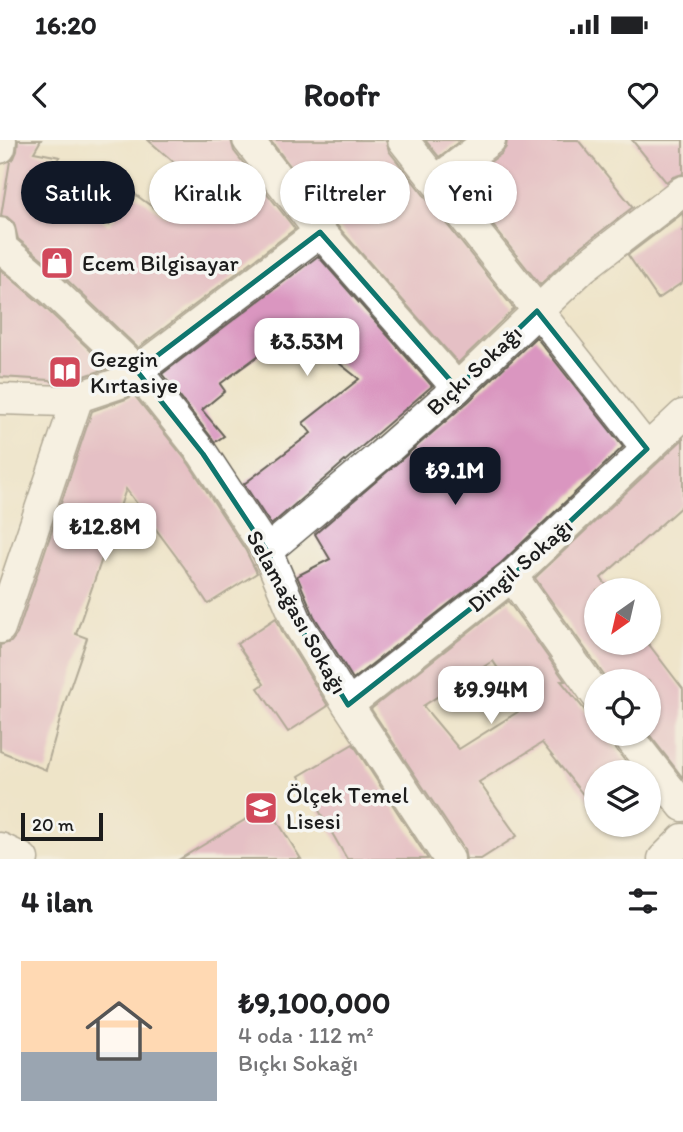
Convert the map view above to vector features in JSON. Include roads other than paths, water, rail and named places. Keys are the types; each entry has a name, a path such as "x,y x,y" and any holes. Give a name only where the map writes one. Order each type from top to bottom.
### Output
{"street":[{"path":"0,148 1,140"},
{"path":"248,140 320,232 457,388"},
{"path":"403,140 424,166"},
{"path":"462,161 490,140"},
{"name":"Bıçkı Sokağı","path":"267,551 457,388 584,267 683,191"},
{"path":"469,224 647,449"},
{"path":"0,399 66,401 120,383 320,232"},
{"name":"Selamağası Sokağı","path":"0,233 2,248 51,289 137,371 203,454 267,551 298,624 449,859"},
{"path":"0,628 78,397"},
{"name":"Dingil Sokağı","path":"348,705 512,576 683,415"},
{"path":"512,576 584,678"},
{"path":"636,746 683,806"},
{"path":"663,859 683,839"},
{"path":"0,848 23,859"}],"place":[{"name":"Ecem Bilgisayar","path":"57,263"},
{"name":"Gezgin Kırtasiye","path":"65,372"},
{"name":"Ölçek Temel Lisesi","path":"261,808"}]}
